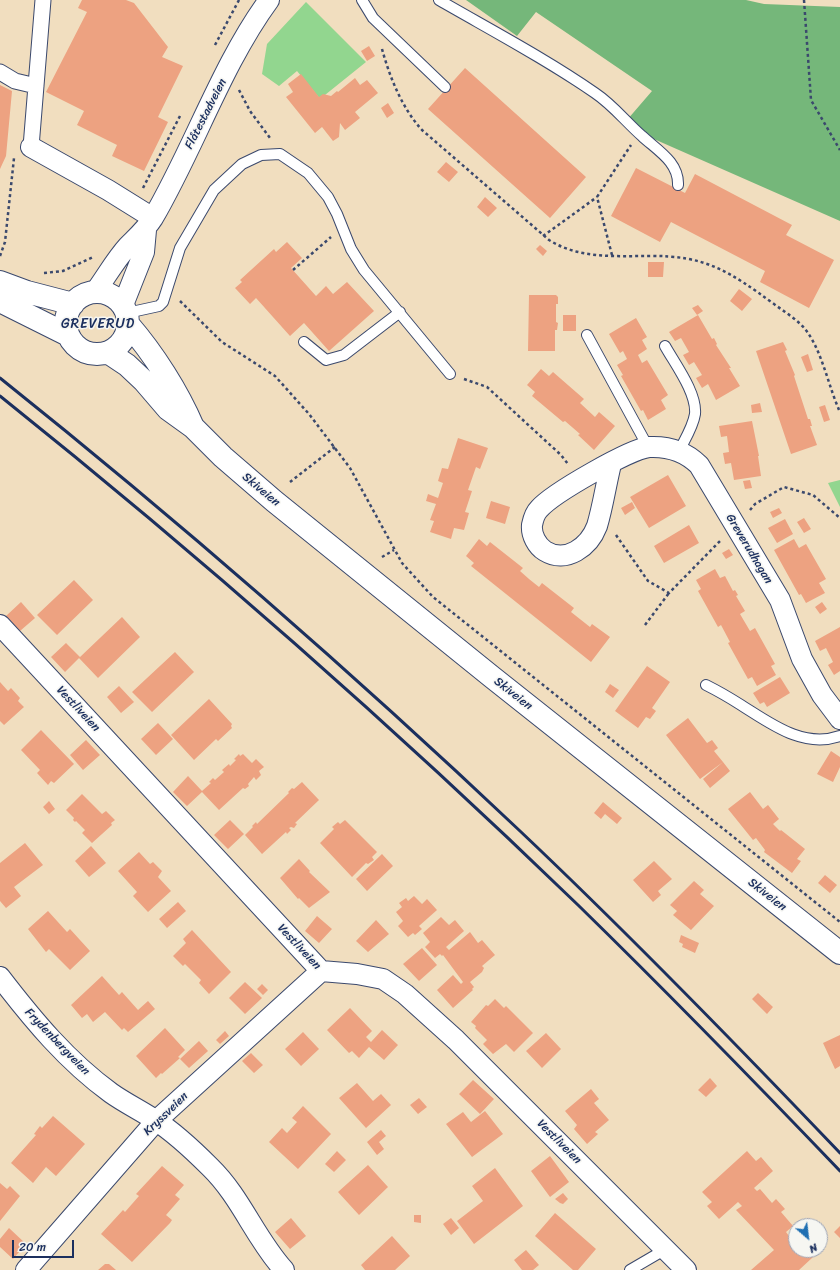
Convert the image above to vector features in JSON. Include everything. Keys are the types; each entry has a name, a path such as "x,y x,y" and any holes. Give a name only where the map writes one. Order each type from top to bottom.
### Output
{"main road":[{"path":"0,282 27,292 73,304"},
{"path":"0,301 68,335 74,344 81,350 90,354 109,353 123,342 127,333 126,314 116,298 106,293 96,292 87,294 73,304 67,319 68,335"},
{"name":"Skiveien","path":"126,314 181,400 193,427"},
{"name":"Skiveien","path":"109,353 127,365 144,381 168,409 193,427 222,457 274,502 498,682 840,952"}],"street":[{"path":"44,0 31,147 133,205 150,224"},
{"name":"Flåtestadveien","path":"126,314 144,252 150,224 228,70 261,11 269,0"},
{"path":"0,72 15,82 36,86"},
{"name":"Flåtestadveien","path":"96,292 128,246 150,224"},
{"name":"Greverudhagan","path":"612,464 596,526 586,543 573,554 562,557 551,555 542,549 532,533 532,526 538,509 553,496 612,464 626,454 648,447 664,447 679,451 691,457 698,465 736,525 780,600 802,659 822,695 840,719"},
{"name":"Vestliveien","path":"0,625 321,971 357,974 383,979 406,994 456,1040 686,1270"},
{"name":"Kryssveien","path":"26,1270 156,1121 321,971"},
{"name":"Frydenbergveien","path":"0,978 36,1023 76,1065 111,1093 156,1121 210,1167 237,1199 256,1232 284,1270"}],"lane":[{"path":"362,0 373,18 445,87"},
{"path":"439,0 596,93 627,120 676,168 678,185"},
{"path":"126,314 159,306 166,295 167,287 180,248 214,190 242,164 261,154 280,154 308,173 328,197 337,214 351,249 364,270 450,374"},
{"path":"304,342 326,360 344,355 400,312"},
{"path":"587,335 648,447"},
{"path":"665,346 688,387 695,404 692,424 679,451"},
{"path":"706,685 775,726 799,737 832,739 840,736"},
{"path":"630,1270 666,1249"}],"path":[{"path":"213,48 239,0"},
{"path":"804,0 811,100 840,150"},
{"path":"373,18 386,63 413,120 422,130 543,236 560,247 571,251 612,255 661,256 692,259 715,266 748,285 789,315 809,334 840,412"},
{"path":"228,70 250,111 280,154"},
{"path":"133,205 183,110"},
{"path":"543,236 597,197 638,132"},
{"path":"0,256 4,246 14,150 31,147"},
{"path":"597,197 612,255"},
{"path":"292,270 325,241 342,229"},
{"path":"0,244 4,246"},
{"path":"42,273 52,273 71,268 88,260 98,252"},
{"path":"167,287 222,342 274,376 309,414 335,446 358,482 394,550 421,586 448,610 840,922"},
{"path":"450,374 487,387 561,455 580,480"},
{"path":"290,482 335,446"},
{"path":"645,625 669,593 755,504 784,488 812,495 840,518"},
{"path":"599,511 648,580 669,593"},
{"path":"382,557 394,550"}],"green space":[{"path":"466,0 746,0 764,4 840,7 840,221 638,132 627,120 652,91 536,12 517,36"},
{"path":"306,2 366,62 320,99 297,71 279,86 262,74 267,44"},
{"path":"840,480 840,507 828,483"}],"building":[{"path":"82,0 126,0 134,3 168,47 162,57 183,66 158,117 168,122 144,171 112,156 117,145 77,125 84,111 46,92 87,12 78,8"},
{"path":"369,46 375,56 367,61 361,51"},
{"path":"465,68 586,177 550,218 428,109"},
{"path":"301,74 319,97 323,94 331,96 355,78 360,85 367,80 378,93 355,112 360,118 345,130 340,123 339,137 333,141 322,127 315,133 286,97 293,92 288,84"},
{"path":"0,85 12,91 6,156 0,169"},
{"path":"388,103 394,113 387,118 381,108"},
{"path":"446,162 458,172 449,182 437,172"},
{"path":"636,168 685,193 695,174 792,225 786,235 834,260 809,308 760,282 765,271 671,222 660,242 611,216"},
{"path":"485,197 497,208 488,217 477,207"},
{"path":"287,242 302,258 291,268 316,296 326,286 333,294 347,282 374,311 329,351 304,323 290,336 256,298 250,304 235,288 242,282 240,280 274,249 276,252"},
{"path":"540,245 547,251 543,256 536,249"},
{"path":"648,262 664,262 663,277 648,277"},
{"path":"739,289 752,299 742,311 730,301"},
{"path":"529,295 556,295 558,297 558,304 556,304 556,322 558,323 557,330 555,330 555,351 528,351"},
{"path":"698,305 703,311 697,315 692,308"},
{"path":"563,315 576,315 576,331 563,331"},
{"path":"698,315 712,339 714,338 717,344 716,345 731,368 729,368 740,386 716,400 708,384 702,388 696,378 702,375 694,362 689,365 683,355 689,352 681,338 675,341 669,332"},
{"path":"636,318 647,337 642,340 647,349 638,355 642,363 647,360 668,395 661,400 666,409 648,420 643,410 641,411 621,376 623,375 617,365 627,359 623,351 620,353 609,334"},
{"path":"783,342 787,350 785,351 795,375 794,376 808,419 810,419 812,426 810,426 817,445 791,454 756,351"},
{"path":"808,354 813,370 807,372 801,357"},
{"path":"541,369 549,376 553,372 584,399 580,403 595,417 599,412 615,426 594,450 578,435 580,434 532,396 535,392 527,385"},
{"path":"760,403 762,412 752,413 751,405"},
{"path":"825,405 830,420 824,422 819,407"},
{"path":"752,421 759,456 761,476 734,480 731,463 725,464 723,453 729,452 727,436 721,437 719,426"},
{"path":"458,438 488,448 480,469 476,467 468,490 472,491 465,512 469,513 464,530 454,528 451,539 430,532 434,521 430,520 436,504 426,501 428,494 438,498 443,483 438,481 442,468 448,469"},
{"path":"668,475 686,506 649,528 630,497"},
{"path":"750,480 752,488 745,489 743,481"},
{"path":"491,501 510,507 505,524 486,518"},
{"path":"632,502 635,508 625,515 621,508"},
{"path":"779,508 782,513 773,518 770,512"},
{"path":"804,518 811,529 804,533 797,522"},
{"path":"785,519 793,534 777,543 768,528"},
{"path":"689,525 699,543 664,563 654,546"},
{"path":"479,539 487,546 490,542 523,568 520,571 539,587 542,583 574,608 571,612 590,627 592,624 610,637 591,662 471,566 474,563 466,556"},
{"path":"794,539 799,548 806,544 826,579 819,583 825,593 806,603 801,594 799,595 774,550"},
{"path":"729,549 733,555 726,559 722,553"},
{"path":"715,569 720,578 725,576 733,591 735,590 738,595 736,596 745,611 740,614 750,631 755,628 775,664 771,666 776,675 757,686 752,677 748,679 728,643 730,642 721,625 718,627 698,591 701,589 696,580"},
{"path":"74,580 93,600 57,635 37,615"},
{"path":"21,602 35,618 20,631 6,616"},
{"path":"822,602 827,609 820,614 815,607"},
{"path":"122,617 140,637 98,678 79,658"},
{"path":"840,627 840,671 834,675 828,665 833,662 826,648 820,651 815,641"},
{"path":"66,643 80,657 65,672 51,657"},
{"path":"175,652 194,672 152,712 132,692"},
{"path":"647,666 670,682 652,708 656,711 650,719 646,717 638,728 615,711"},
{"path":"780,677 790,693 767,707 764,702 760,704 753,693"},
{"path":"0,682 8,691 11,688 20,698 18,701 24,707 4,725 0,721"},
{"path":"610,684 619,690 613,698 605,692"},
{"path":"119,686 134,702 121,713 107,697"},
{"path":"209,699 232,724 232,728 218,741 216,739 194,760 171,735"},
{"path":"688,718 707,743 712,740 718,748 714,751 723,762 700,779 666,735"},
{"path":"158,723 173,739 156,755 141,739"},
{"path":"41,730 74,764 54,783 51,781 48,785 37,773 40,770 21,750"},
{"path":"86,740 100,755 83,770 70,755"},
{"path":"831,751 840,757 840,767 833,782 817,774"},
{"path":"239,754 240,756 243,754 252,763 256,759 264,767 259,771 261,775 256,780 254,777 248,784 249,786 245,789 243,788 219,810 202,792 187,806 173,792 188,776 202,791 211,783 209,782 213,778 215,780 224,772 222,770 229,764 230,766 236,760 234,759"},
{"path":"723,762 730,771 710,788 703,779"},
{"path":"302,782 319,800 295,823 297,824 294,828 289,828 291,830 287,834 286,832 262,854 245,835 256,822 257,824 289,793 288,792 292,788 294,789"},
{"path":"750,792 763,809 768,805 779,819 773,824 780,831 781,830 805,849 797,859 801,861 792,873 764,852 765,850 756,838 753,840 728,809"},
{"path":"82,794 102,814 106,811 115,820 111,823 112,825 92,843 82,833 85,830 73,820 74,818 66,810"},
{"path":"49,801 55,809 49,814 43,807"},
{"path":"603,802 622,818 617,824 605,814 601,819 594,813"},
{"path":"230,820 244,834 228,849 214,835"},
{"path":"345,820 377,852 372,857 374,860 368,864 366,863 352,877 320,843 334,829 332,827 338,822 340,824"},
{"path":"25,843 43,865 14,887 21,896 6,908 0,901 0,863"},
{"path":"91,846 106,863 89,877 75,861"},
{"path":"139,852 150,864 153,862 162,871 158,877 171,891 148,912 133,896 137,892 118,871"},
{"path":"382,854 393,866 367,891 356,879"},
{"path":"299,859 310,871 309,872 330,892 309,908 299,898 298,899 280,878"},
{"path":"654,861 672,879 658,891 661,895 653,902 633,880"},
{"path":"825,875 837,885 830,893 818,883"},
{"path":"694,881 704,890 700,894 714,906 691,930 673,915 677,911 670,905"},
{"path":"414,896 422,904 427,899 437,910 419,926 422,929 415,935 413,933 408,937 398,926 403,921 396,912 402,907 399,903 406,898 408,901"},
{"path":"178,902 186,911 167,928 159,919"},
{"path":"48,911 67,932 70,929 90,951 70,970 49,949 46,952 28,929"},
{"path":"317,916 332,929 319,943 305,931"},
{"path":"441,917 449,925 455,920 464,931 446,947 449,950 470,932 478,943 482,940 495,955 482,966 484,968 482,972 470,982 474,987 472,989 473,990 453,1008 437,990 453,975 461,984 463,982 443,955 442,956 440,954 435,958 425,947 430,942 423,933"},
{"path":"376,920 389,934 368,952 356,941"},
{"path":"192,930 231,972 209,994 199,983 201,980 185,964 183,966 173,956 186,943 183,939"},
{"path":"681,935 699,943 695,953 682,947 683,944 679,942"},
{"path":"422,948 437,965 419,981 403,964"},
{"path":"102,976 119,995 122,992 138,1010 148,1001 155,1009 128,1032 124,1028 122,1030 105,1012 93,1022 87,1014 82,1018 71,1005"},
{"path":"245,982 262,998 245,1014 229,998"},
{"path":"262,984 268,990 263,995 257,989"},
{"path":"758,993 773,1007 767,1014 752,999"},
{"path":"495,999 504,1008 506,1006 533,1033 514,1052 506,1044 493,1054 483,1044 487,1040 471,1022 486,1005 488,1006"},
{"path":"350,1008 372,1031 366,1037 371,1042 382,1030 398,1045 384,1060 369,1047 359,1058 352,1051 349,1053 327,1030"},
{"path":"165,1028 185,1050 178,1057 180,1058 156,1078 136,1056"},
{"path":"225,1031 229,1036 220,1044 216,1040"},
{"path":"303,1032 319,1049 301,1066 285,1049"},
{"path":"546,1033 561,1049 542,1068 526,1051"},
{"path":"840,1035 840,1066 835,1069 823,1043"},
{"path":"199,1041 208,1051 189,1068 180,1059"},
{"path":"251,1053 263,1065 254,1073 242,1061"},
{"path":"710,1078 717,1086 706,1097 698,1090"},
{"path":"473,1080 494,1099 480,1114 459,1094"},
{"path":"357,1083 373,1101 381,1094 391,1105 366,1128 339,1098"},
{"path":"591,1089 599,1099 594,1103 609,1120 595,1132 598,1134 587,1144 574,1129 577,1125 565,1111"},
{"path":"419,1098 427,1107 418,1114 410,1105"},
{"path":"303,1106 331,1134 298,1169 269,1142 282,1128 287,1133 297,1122 292,1118"},
{"path":"485,1111 503,1134 472,1157 446,1124 463,1112 471,1122"},
{"path":"53,1116 85,1144 56,1176 46,1167 33,1183 11,1163 36,1135 34,1134 40,1126 42,1128"},
{"path":"381,1130 386,1136 379,1142 384,1149 377,1155 367,1142"},
{"path":"337,1151 346,1160 334,1172 325,1164"},
{"path":"747,1151 756,1161 761,1157 773,1171 754,1188 757,1191 760,1189 772,1203 776,1199 785,1209 781,1212 788,1220 788,1230 786,1232 788,1235 788,1258 812,1258 799,1270 751,1270 774,1250 736,1210 742,1206 738,1202 719,1219 707,1206 712,1202 702,1192"},
{"path":"550,1156 569,1182 550,1197 531,1171"},
{"path":"368,1165 388,1187 359,1215 338,1192"},
{"path":"162,1166 184,1185 175,1195 180,1199 166,1215 172,1220 170,1223 132,1262 101,1234 123,1210 125,1212 139,1196 136,1194"},
{"path":"495,1168 523,1206 474,1244 457,1221 483,1201 472,1186"},
{"path":"0,1183 7,1189 10,1186 20,1196 0,1221"},
{"path":"563,1193 568,1199 563,1204 555,1199"},
{"path":"555,1213 596,1249 578,1270 573,1270 535,1236"},
{"path":"414,1215 421,1215 421,1223 414,1222"},
{"path":"291,1218 306,1236 290,1249 275,1232"},
{"path":"451,1218 459,1228 451,1235 443,1224"},
{"path":"840,1226 840,1238 834,1232"},
{"path":"9,1228 26,1244 13,1259 0,1247 0,1239"},
{"path":"392,1236 410,1256 395,1270 365,1270 361,1265"},
{"path":"526,1250 539,1265 533,1270 522,1270 514,1260"},
{"path":"105,1264 109,1264 116,1270 98,1270"}],"railway":[{"path":"0,378 133,487 264,599 457,772 561,870 642,950 722,1030 840,1153"},
{"path":"0,396 75,456 222,580 295,643 438,772 578,905 710,1037 840,1171"}],"district":[{"name":"GREVERUD","path":"98,324"}]}
